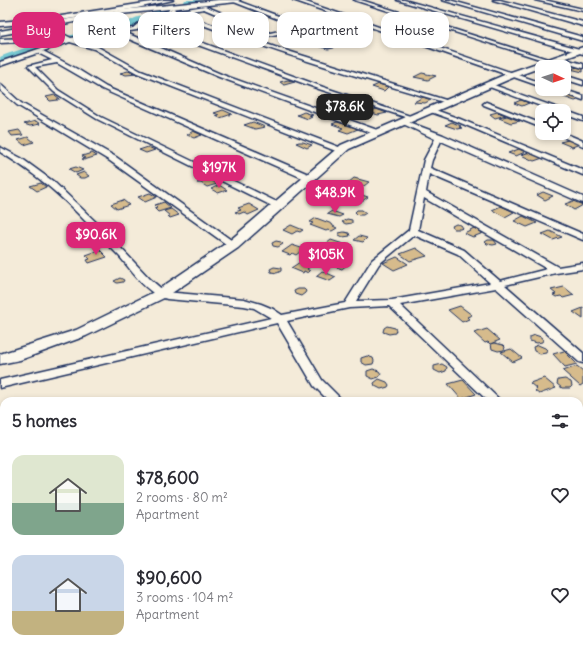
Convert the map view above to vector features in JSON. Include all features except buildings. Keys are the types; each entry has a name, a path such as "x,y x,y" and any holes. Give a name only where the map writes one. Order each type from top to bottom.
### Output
{"street":[{"path":"231,0 277,17"},
{"path":"0,32 98,15 237,0"},
{"path":"295,0 535,83"},
{"path":"356,0 554,60 581,51"},
{"path":"399,0 581,51"},
{"path":"444,0 583,39"},
{"path":"495,0 583,24"},
{"path":"537,0 583,10"},
{"path":"1,24 55,19 138,7 205,7 270,35 277,33"},
{"path":"212,24 172,7 46,27 67,39 96,48 139,72 341,151"},
{"path":"130,37 221,76 377,134"},
{"path":"0,41 73,38"},
{"path":"0,64 67,39"},
{"path":"204,45 408,120 440,137 583,200"},
{"path":"269,47 340,71 449,102"},
{"path":"38,51 59,61 104,88 310,178"},
{"path":"59,61 31,66 56,91 99,118 278,206"},
{"path":"571,64 583,66"},
{"path":"0,359 14,356 81,333 161,294 233,245 345,148 512,75 535,69"},
{"path":"571,79 583,83"},
{"path":"489,85 541,104"},
{"path":"0,86 19,104 113,159 233,245"},
{"path":"571,94 583,98"},
{"path":"486,104 535,123"},
{"path":"430,110 458,120 583,173"},
{"path":"571,115 583,119"},
{"path":"350,305 375,262 412,231 422,193 428,160 440,137"},
{"path":"571,139 583,144"},
{"path":"2,149 37,173 63,195 161,294 186,299 226,301 257,305 273,312 280,319 318,383 334,397"},
{"path":"427,170 583,237"},
{"path":"422,193 556,270"},
{"path":"412,231 460,252 499,284 583,359"},
{"path":"0,384 280,319 350,305 392,303 499,284 556,270 583,266"},
{"path":"392,303 490,397"}],"waterway":[{"path":"189,2 203,0"},
{"path":"69,38 121,30 139,20 167,11"},
{"path":"0,62 13,55 35,48"}]}
